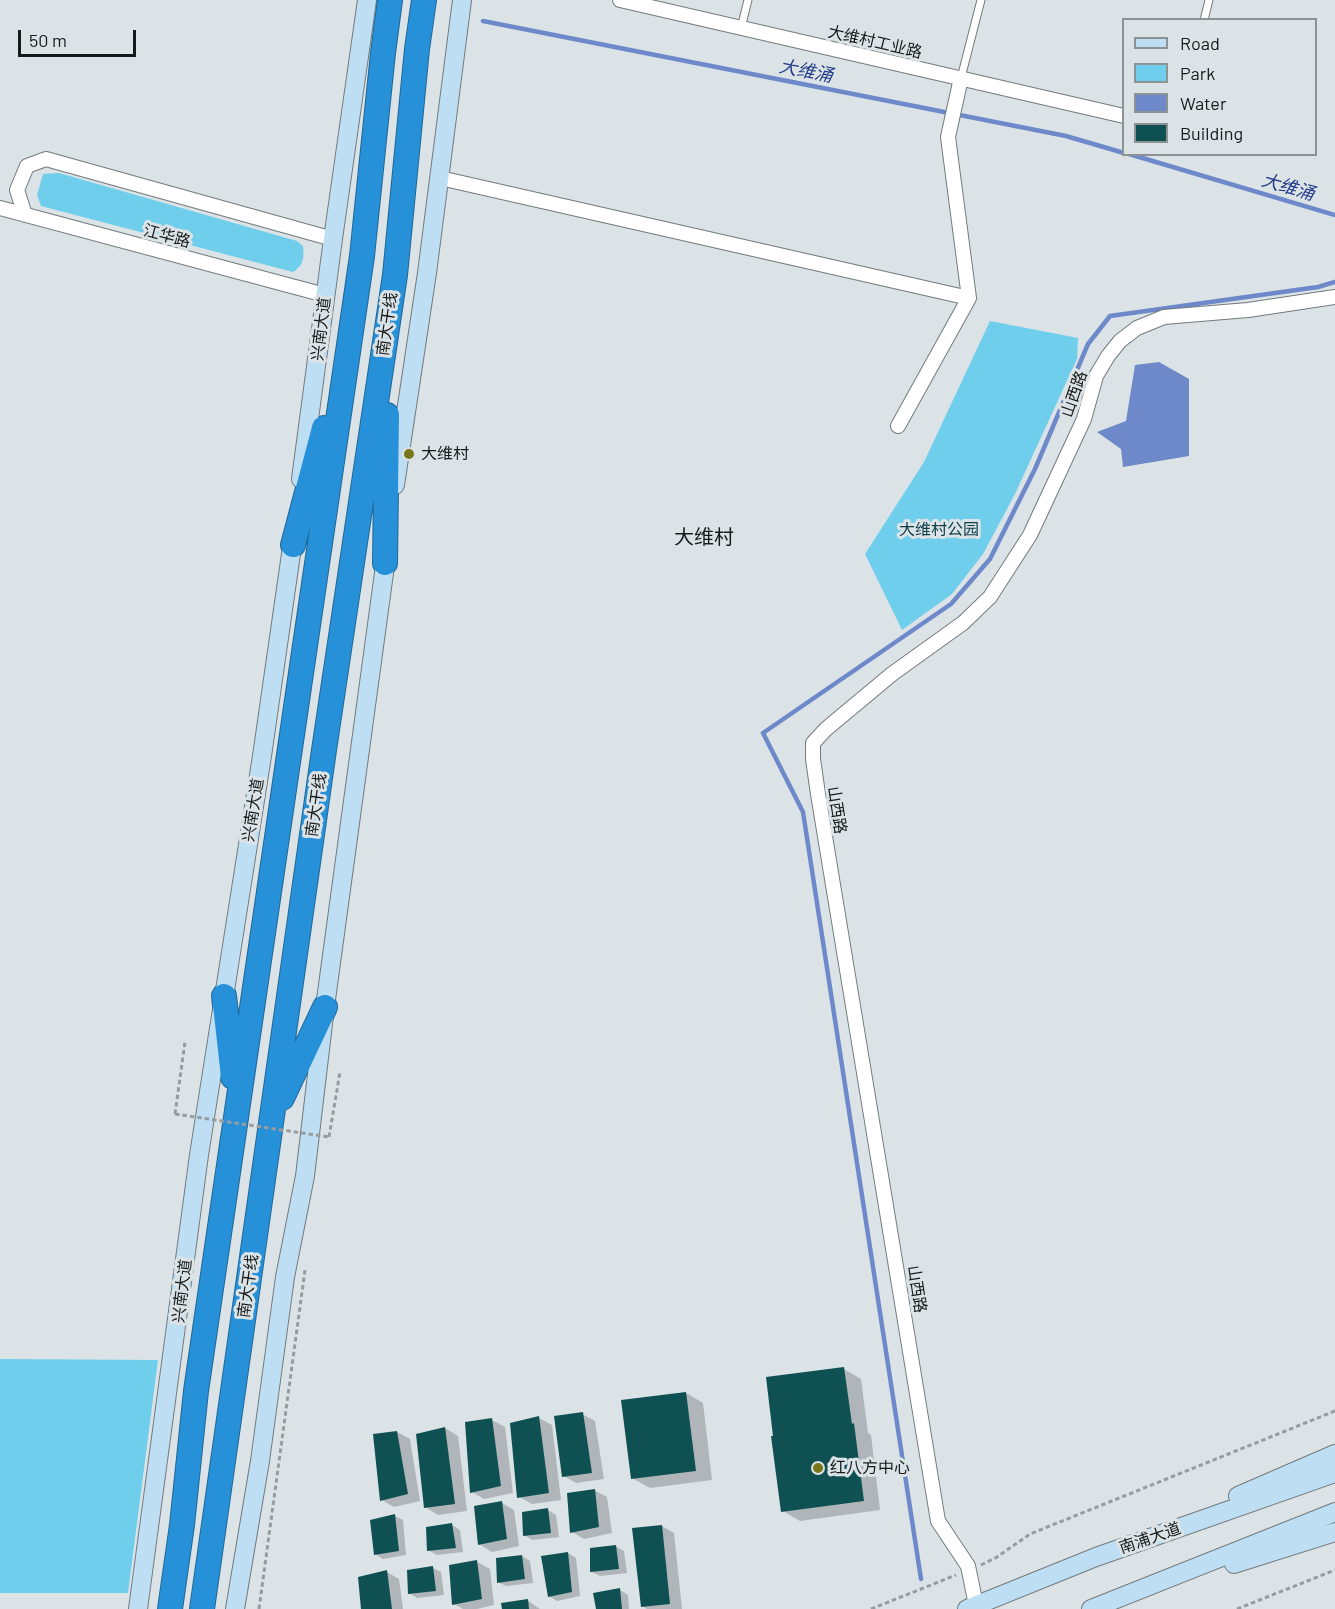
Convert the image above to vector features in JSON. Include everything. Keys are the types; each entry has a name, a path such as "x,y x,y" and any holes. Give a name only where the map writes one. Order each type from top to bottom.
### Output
{"highway":[{"name":"南大干线","path":"170,1609 182,1526 196,1391 355,309 390,0"},
{"name":"南大干线","path":"202,1609 322,761 388,318 424,0"},
{"path":"293,544 355,309"},
{"path":"385,563 388,318"},
{"path":"224,996 236,1113"},
{"path":"272,1119 325,1007"}],"main road":[{"path":"236,1609 260,1461 285,1277 305,1176 325,1007 385,563 440,178 461,1"},
{"name":"兴南大道","path":"138,1609 199,1155 293,544 366,5"},
{"path":"1096,1557 1335,1454"},
{"name":"南浦大道","path":"971,1607 1096,1557 1335,1473"},
{"path":"1094,1608 1335,1512"},
{"path":"1094,1608 1335,1532"}],"street":[{"name":"大维村工业路","path":"620,0 1122,116"},
{"path":"898,426 969,298 948,137 961,78"},
{"path":"25,215 17,190 27,166 46,159 333,239"},
{"path":"440,178 969,298"},
{"name":"江华路","path":"0,208 325,295"},
{"name":"山西路","path":"971,1607 968,1566 938,1521 818,794 813,743 826,729 892,674 963,623 990,597 1030,535 1084,419 1096,376 1120,341 1137,328 1164,317 1248,310 1335,297"}],"lane":[{"path":"741,28 748,0"},
{"path":"961,78 981,0"},
{"path":"1204,18 1209,0"}],"path":[{"path":"185,1042 175,1114 329,1137 340,1072"},
{"path":"323,1139 325,1127"},
{"path":"259,1609 305,1268"},
{"path":"997,1557 1030,1534 1335,1411"},
{"path":"1237,1609 1335,1570"},
{"path":"871,1609 950,1578"}],"green space":[{"path":"59,173 297,241 303,246 302,261 293,272 41,206 37,195 43,174"},
{"name":"大维村公园","path":"990,321 1078,338 1077,359 1015,494 983,554 952,594 902,630 865,554 924,462"},
{"path":"0,1359 158,1360 128,1593 0,1593"}],"water":[{"path":"1159,362 1189,379 1189,456 1123,467 1121,449 1097,432 1126,421 1135,365"}],"building":[{"path":"844,1367 864,1501 781,1512 766,1377"},
{"path":"686,1392 696,1471 631,1479 621,1400"},
{"path":"583,1412 592,1473 562,1477 554,1416"},
{"path":"539,1416 549,1493 517,1498 510,1423"},
{"path":"492,1418 501,1486 470,1493 465,1422"},
{"path":"445,1427 455,1504 424,1508 416,1434"},
{"path":"397,1431 408,1494 380,1501 373,1434"},
{"path":"595,1489 599,1527 570,1533 567,1493"},
{"path":"502,1501 507,1539 478,1545 474,1506"},
{"path":"548,1508 551,1533 523,1536 522,1512"},
{"path":"395,1514 399,1551 374,1555 370,1520"},
{"path":"452,1523 456,1548 427,1551 426,1527"},
{"path":"662,1525 670,1604 641,1607 632,1528"},
{"path":"616,1545 619,1569 590,1572 590,1548"},
{"path":"568,1552 572,1592 548,1597 541,1556"},
{"path":"522,1555 525,1579 497,1583 496,1558"},
{"path":"477,1560 482,1599 452,1605 449,1565"},
{"path":"433,1566 436,1591 408,1594 407,1570"},
{"path":"387,1570 392,1609 361,1609 358,1577"},
{"path":"620,1588 622,1609 596,1609 593,1593"},
{"path":"528,1599 529,1609 502,1609 501,1603"}],"waterway":[{"name":"大维涌","path":"483,21 1066,136 1122,152"},
{"name":"大维涌","path":"1136,156 1335,215"},
{"path":"921,1579 803,812 763,733 951,604 990,559 1035,469 1088,344 1110,316 1318,287 1335,282"}],"place":[{"name":"大维村","path":"409,454"},
{"name":"红八方中心","path":"818,1468"}],"district":[{"name":"大维村","path":"704,537"}]}
